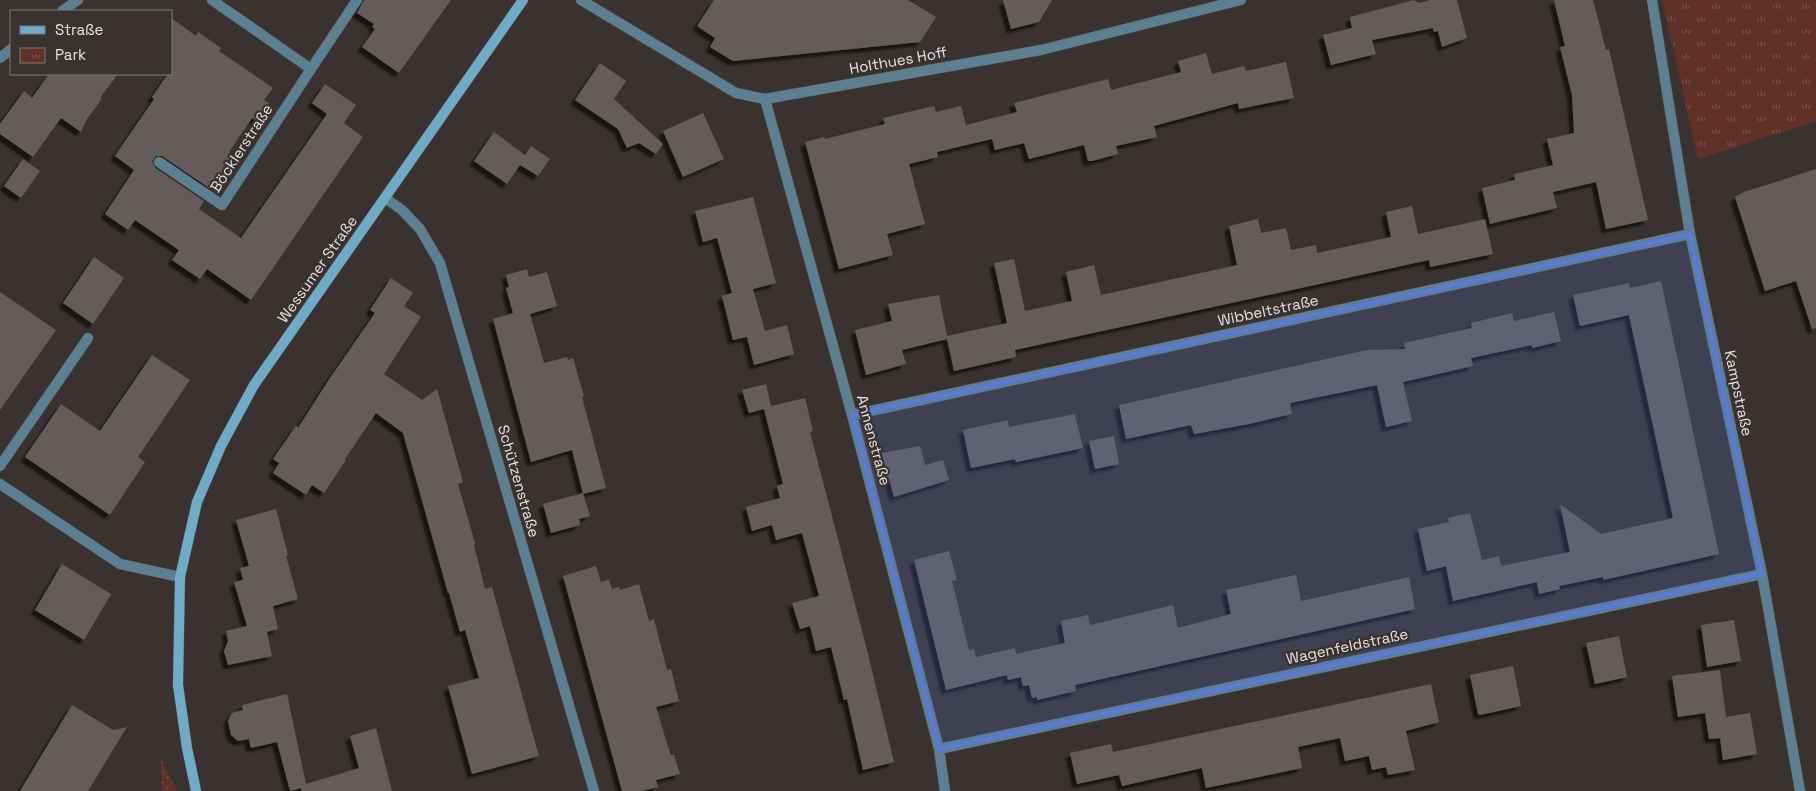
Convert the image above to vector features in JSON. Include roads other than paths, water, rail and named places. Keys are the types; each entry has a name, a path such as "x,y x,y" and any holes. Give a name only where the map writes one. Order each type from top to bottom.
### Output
{"street":[{"path":"63,10 78,0"},
{"path":"212,0 312,69"},
{"name":"Böcklerstraße","path":"159,162 222,205 357,0"},
{"name":"Wessumer Straße","path":"196,791 187,748 178,685 180,577 197,502 221,446 254,385 523,0"},
{"name":"Holthues Hoff","path":"581,0 736,93 765,100 1041,50 1241,0"},
{"name":"Kampstraße","path":"1652,0 1690,234 1762,574 1800,791"},
{"path":"0,58 10,50"},
{"name":"Annenstraße","path":"765,100 852,415 939,749 945,791"},
{"name":"Schützenstraße","path":"385,198 402,210 420,229 440,263 594,791"},
{"name":"Wibbeltstraße","path":"852,415 1690,234"},
{"path":"0,466 88,338"},
{"path":"0,484 120,564 180,577"},
{"name":"Wagenfeldstraße","path":"939,749 1762,574"}]}
